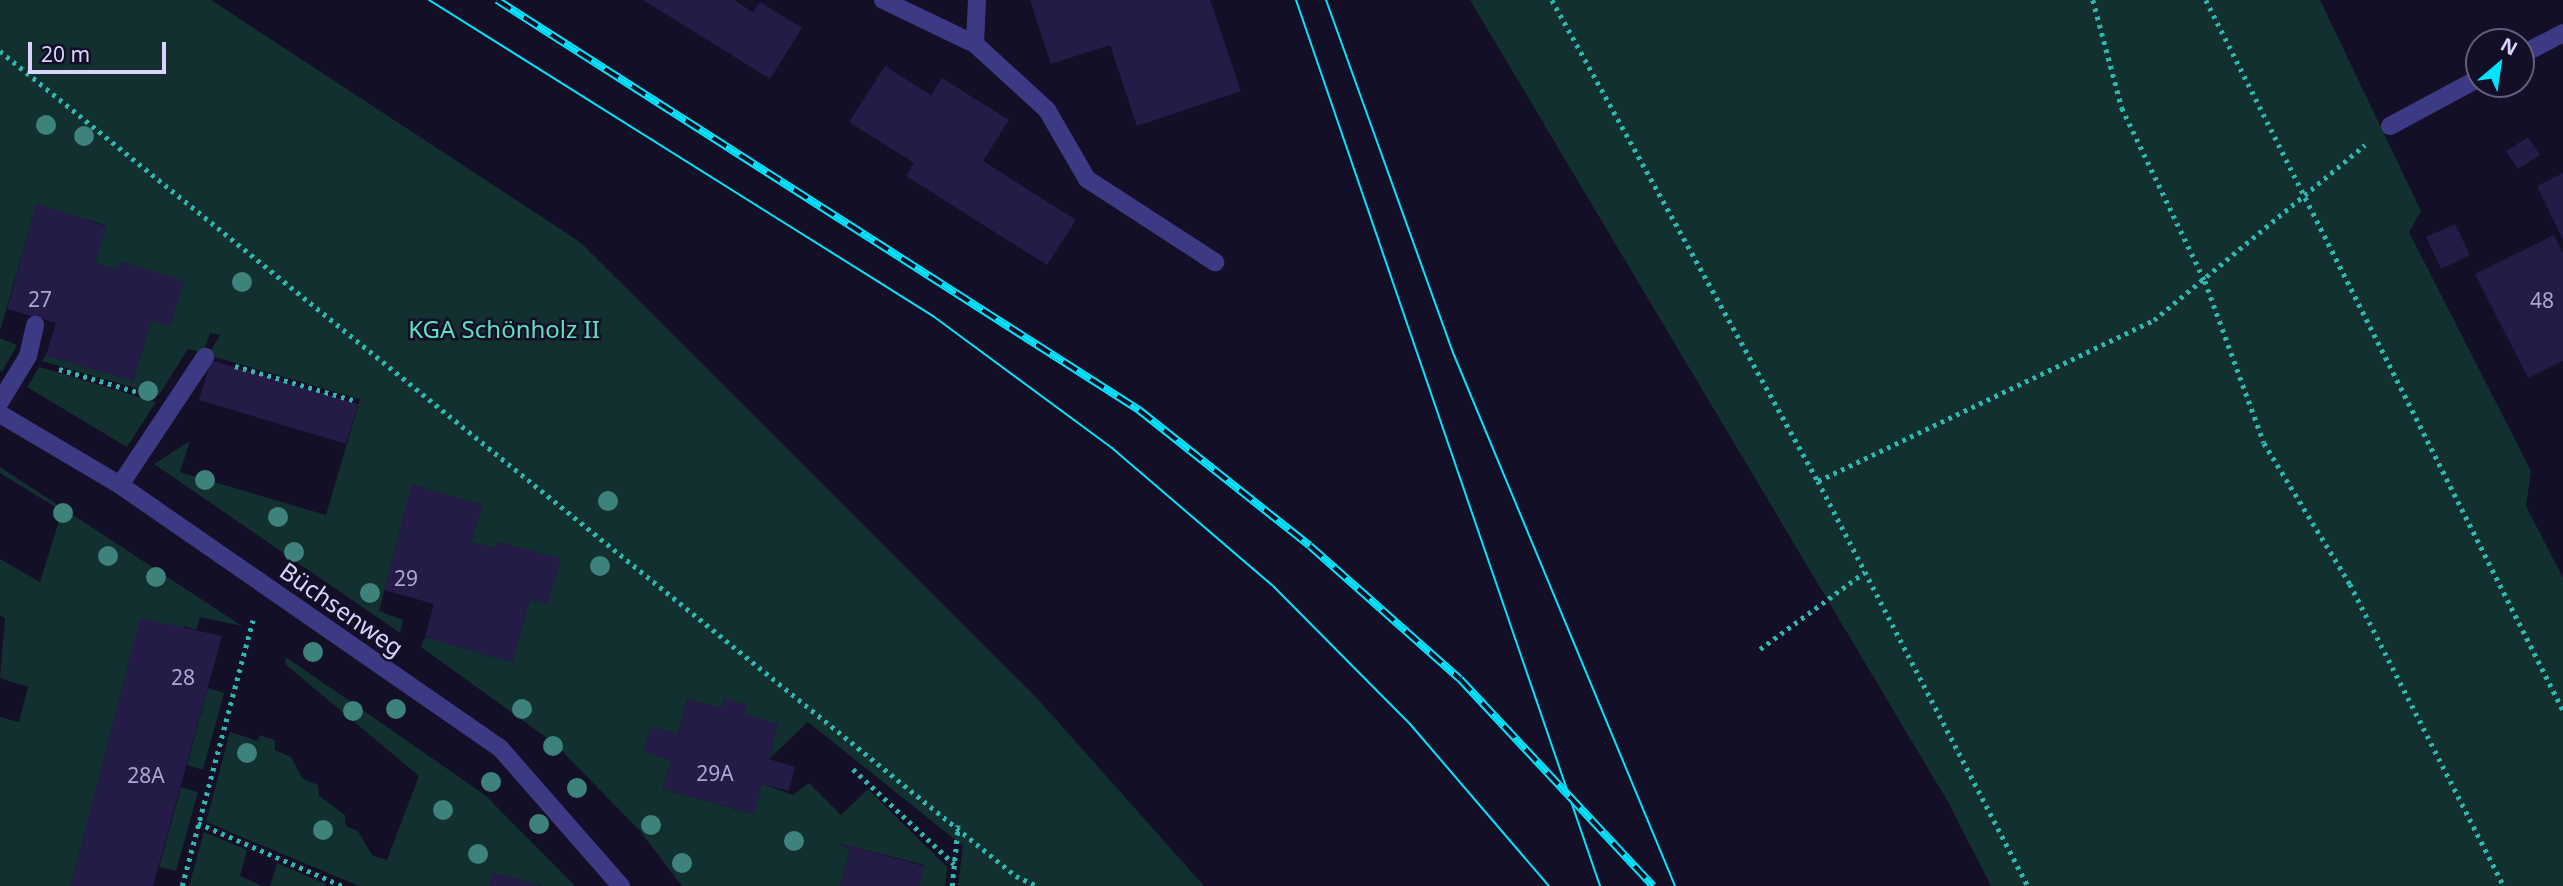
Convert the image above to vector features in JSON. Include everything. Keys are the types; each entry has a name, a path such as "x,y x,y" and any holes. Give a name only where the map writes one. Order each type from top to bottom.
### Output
{"street":[{"path":"883,0 975,44 1047,110 1087,179 1215,262"},
{"path":"975,44 977,0"},
{"path":"2535,48 2563,33"},
{"path":"2390,126 2465,86"},
{"path":"0,402 26,359 35,325"},
{"path":"120,485 172,402 205,357"},
{"name":"Büchsenweg","path":"0,414 120,485 500,748 621,886"}],"path":[{"path":"1552,0 1818,481 2028,886"},
{"path":"2093,0 2122,108 2205,281 2264,443 2350,584 2504,886"},
{"path":"2206,0 2563,710"},
{"path":"0,51 1037,886"},
{"path":"1818,481 2154,320 2205,281 2302,194 2390,126"},
{"path":"205,357 356,401"},
{"path":"26,359 172,402"},
{"path":"1760,649 1866,572"},
{"path":"181,886 253,620"},
{"path":"853,769 954,864"},
{"path":"198,823 343,886"},
{"path":"951,886 958,825"}],"green space":[{"name":"KGA Schönholz II","path":"0,0 211,0 580,242 1035,696 1204,886 958,886 963,846 808,722 769,759 778,724 744,714 746,705 724,699 722,708 687,699 678,734 651,727 644,752 671,760 663,789 753,814 762,784 793,795 809,783 841,815 868,789 947,867 945,886 919,886 924,865 838,843 850,850 840,886 682,886 640,831 554,743 421,647 425,637 512,662 530,599 548,604 560,559 498,542 495,549 471,542 482,505 412,485 379,611 403,620 400,633 154,464 190,441 180,472 326,515 360,399 208,355 220,335 210,333 203,353 188,349 159,395 42,361 46,355 133,381 151,321 170,325 183,281 121,262 119,270 95,263 105,225 36,205 0,331"},
{"path":"1470,0 2320,0 2421,211 2409,232 2531,471 2526,506 2563,578 2563,886 1991,886 1948,802"},
{"path":"0,338 17,345 2,372 0,371"},
{"path":"39,367 156,402 127,447 27,387"},
{"path":"0,467 242,626 200,617 196,630 185,626 114,720 71,886 0,886 0,717 19,722 28,687 0,678 5,618 0,616 0,559 40,582 62,511 0,473"},
{"path":"286,657 485,795 575,886 542,886 493,873 489,886 359,886 206,822 230,732 258,741 260,735 275,740 275,750 291,757 303,779 318,785 319,796 345,815 346,826 358,831 372,855 387,860 419,776 285,664"},
{"path":"208,688 224,693 203,770 187,765"},
{"path":"181,787 198,792 176,871 159,867"},
{"path":"204,832 247,850 240,876 262,886 189,886"},
{"path":"277,863 326,884 270,886"}],"building":[{"path":"643,0 734,0 753,12 760,2 802,28 770,79"},
{"path":"1030,0 1210,0 1241,91 1137,126 1110,45 1051,64"},
{"path":"885,66 931,95 942,78 1009,120 983,161 1076,220 1047,265 906,176 914,163 849,122"},
{"path":"2528,137 2540,155 2518,169 2506,151"},
{"path":"2563,173 2563,240 2537,186"},
{"path":"36,204 106,226 95,263 119,270 121,262 184,281 170,326 151,321 133,381 46,355 56,323 7,309"},
{"path":"2455,224 2470,255 2441,269 2426,237"},
{"path":"2554,235 2563,253 2563,361 2528,378 2475,274"},
{"path":"211,360 358,404 346,444 199,400"},
{"path":"412,485 482,505 471,542 495,549 498,542 561,559 548,604 530,599 512,662 425,637 434,604 384,590"},
{"path":"140,618 222,636 153,886 71,886"},
{"path":"687,699 722,708 724,699 746,705 744,714 778,724 769,759 795,767 789,791 762,784 754,814 663,789 671,760 644,752 651,727 678,734"},
{"path":"838,843 924,866 919,886 840,886 850,850"},
{"path":"492,873 539,885 539,886 489,886"}],"tram line":[{"path":"429,0 933,316 1112,448 1274,587 1410,724 1549,886"},
{"path":"1296,0 1600,886"},
{"path":"1326,0 1454,355 1675,886"}],"railway":[{"path":"497,0 1139,410 1310,546 1460,679 1653,886"}]}
